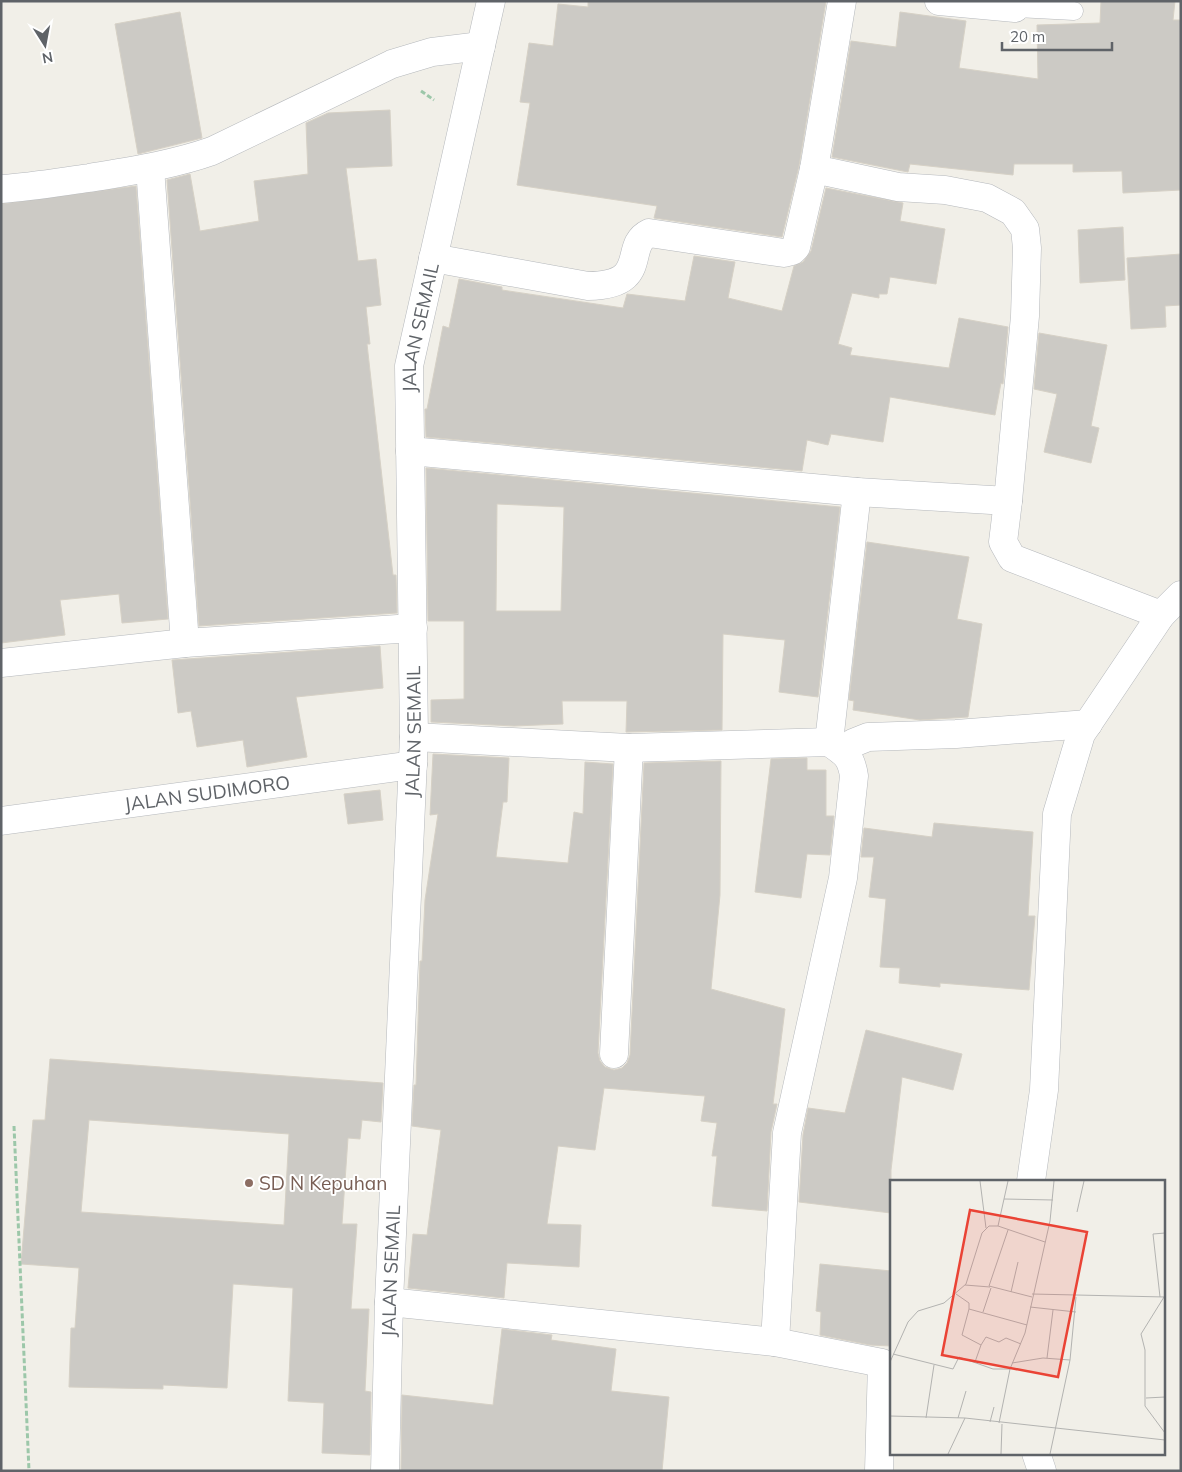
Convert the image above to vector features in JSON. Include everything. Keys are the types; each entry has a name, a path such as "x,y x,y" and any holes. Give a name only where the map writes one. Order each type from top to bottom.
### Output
{"street":[{"name":"JALAN SEMAIL","path":"385,1471 389,1302 414,737 409,366 491,1"},
{"path":"433,258 588,286 602,286 624,276 633,268 638,243 642,236 649,233 784,253 792,251 796,246 814,170 842,1"},
{"path":"939,1 1015,4"},
{"path":"1,189 25,188 150,168 212,151 392,64 432,52 481,46"},
{"path":"150,168 184,643"},
{"path":"814,170 898,186 945,190 987,198 1013,212 1026,228 1025,316 1003,542 1012,558 1161,616"},
{"path":"410,451 858,492 1008,501"},
{"path":"775,1342 788,1134 844,869 854,776 852,762 837,747 858,492"},
{"path":"1031,1180 1044,1090 1057,814 1081,734 1161,616 1181,595"},
{"path":"1,663 184,643 413,628"},
{"path":"414,737 629,748 837,747 868,737 956,734 1088,724"},
{"path":"614,1054 629,748"},
{"name":"JALAN SUDIMORO","path":"1,821 413,765"},
{"path":"389,1302 775,1342 886,1363 879,1471"},
{"path":"1036,1454 1042,1471"}],"lane":[{"path":"1015,4 1074,12"}],"path":[{"path":"392,64 421,90 463,121"},
{"path":"14,1126 29,1471"}],"building":[{"path":"588,1 826,1 799,166 782,237 654,218 657,206 517,185 530,103 520,102 529,43 553,46 558,4 588,7"},
{"path":"1101,1 1175,1 1173,20 1181,20 1181,190 1123,193 1122,171 1073,172 1073,164 1014,164 1013,175 910,164 908,172 832,157 851,41 896,47 900,12 966,21 959,68 1038,79 1037,25 1100,23"},
{"path":"180,12 202,138 138,154 115,24"},
{"path":"390,110 392,166 346,168 358,261 376,259 381,305 366,307 370,344 367,344 393,575 396,575 397,613 199,626 167,180 190,174 200,231 259,221 254,181 308,174 306,123 328,113"},
{"path":"136,186 168,619 122,623 119,594 60,600 65,635 1,643 1,204"},
{"path":"826,188 903,203 900,221 945,229 936,284 890,277 887,294 879,294 879,298 852,293 838,344 852,348 850,355 949,368 959,318 1008,327 1003,384 1001,383 995,415 890,397 883,442 831,434 828,445 807,440 802,471 426,437 425,409 427,409 443,326 449,328 459,279 502,287 502,290 623,308 627,294 685,301 694,256 735,262 728,298 782,311 794,266 803,262 811,251"},
{"path":"1123,227 1125,280 1080,283 1078,230"},
{"path":"1181,254 1181,305 1165,306 1166,327 1131,329 1127,258"},
{"path":"1039,333 1107,345 1091,426 1099,428 1091,463 1044,452 1057,394 1034,389"},
{"path":"426,468 840,507 818,697 779,692 785,640 723,634 722,730 626,732 627,701 562,701 563,724 514,726 431,722 431,700 464,699 464,621 428,621","holes":["497,504 564,507 561,611 496,611"]},
{"path":"867,542 969,557 957,619 982,624 968,717 920,720 853,710 854,701 849,700"},
{"path":"380,646 383,688 296,697 307,757 247,767 243,740 197,747 191,711 178,713 172,660"},
{"path":"433,754 509,758 507,802 503,802 496,857 568,863 574,812 583,814 585,762 613,764 598,1053 600,1061 605,1067 614,1070 622,1068 627,1063 630,1055 644,763 721,761 720,895 711,989 785,1009 773,1104 777,1104 771,1132 767,1211 712,1206 717,1156 712,1156 717,1123 701,1121 705,1096 604,1088 595,1150 558,1146 547,1224 581,1225 579,1267 507,1263 504,1298 408,1288 413,1234 427,1235 441,1130 412,1126 414,1085 416,1085 420,961 422,961 425,900 438,814 430,815"},
{"path":"807,758 807,770 826,770 826,816 834,816 830,855 807,854 801,898 755,892 771,759"},
{"path":"380,790 383,820 348,824 344,794"},
{"path":"934,823 1033,832 1028,916 1035,916 1029,990 940,983 940,987 899,983 900,968 880,967 886,899 869,897 874,857 861,857 864,828 932,837"},
{"path":"866,1030 962,1054 953,1090 902,1077 890,1180 890,1213 799,1202 803,1135 808,1108 845,1113"},
{"path":"50,1059 383,1083 381,1122 362,1120 360,1139 348,1138 342,1224 357,1224 351,1309 369,1309 365,1391 371,1392 370,1455 322,1453 324,1403 288,1401 293,1288 233,1284 227,1388 163,1385 163,1389 69,1387 71,1328 75,1328 79,1268 21,1264 33,1120 45,1120","holes":["89,1120 289,1134 284,1225 81,1212"]},
{"path":"820,1264 890,1271 890,1346 870,1345 820,1335 821,1312 816,1311"},
{"path":"502,1329 552,1335 551,1340 616,1349 611,1391 669,1397 662,1471 401,1471 402,1395 493,1405"}],"place":[{"name":"SD N Kepuhan","path":"249,1183"}]}
